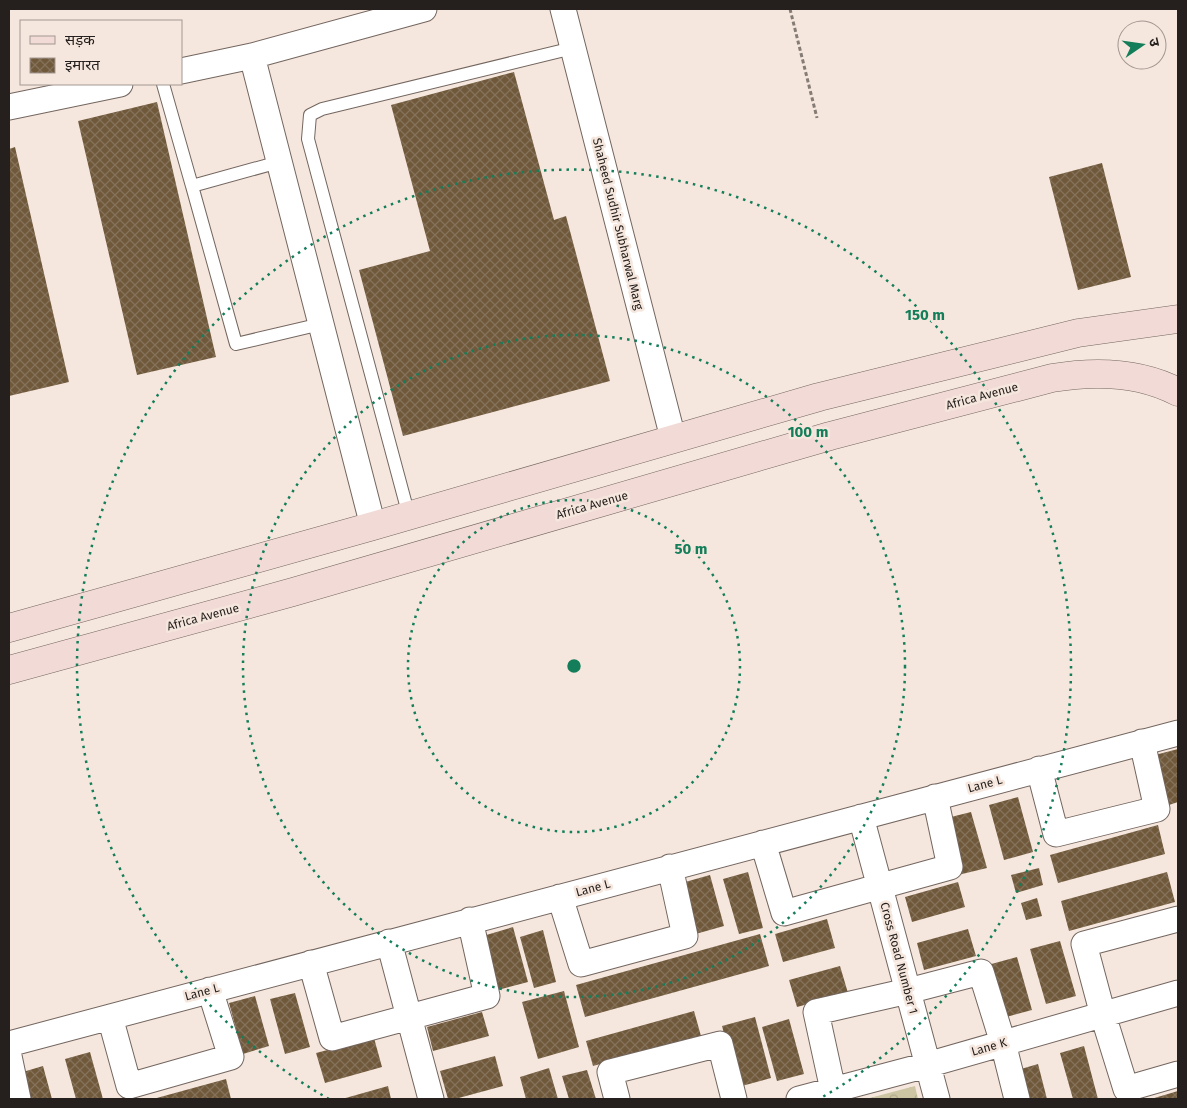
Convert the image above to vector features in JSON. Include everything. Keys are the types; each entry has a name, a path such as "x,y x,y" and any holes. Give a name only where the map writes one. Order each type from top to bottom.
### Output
{"main road":[{"path":"9,628 408,516 820,397 1068,336 1178,319"},
{"name":"Africa Avenue","path":"9,670 293,592 830,436 1052,378 1070,375 1110,374 1164,385 1178,392"}],"street":[{"path":"182,71 252,56 424,9"},
{"name":"Shaheed Sudhir Subharwal Marg","path":"563,9 673,438"},
{"path":"252,56 372,526"},
{"path":"9,107 115,85"},
{"name":"Lane L","path":"9,1044 1178,733"},
{"path":"1038,770 1056,834 1157,809 1142,742"},
{"path":"763,843 784,913 950,867 935,797"},
{"name":"Cross Road Number 1","path":"861,816 937,1099"},
{"path":"560,896 581,964 590,962 685,936 670,867"},
{"path":"1178,919 1084,944 1126,1089 1178,1074"},
{"path":"311,963 332,1038 487,996 470,920"},
{"path":"389,942 431,1099"},
{"path":"833,1090 816,1012 981,972 1003,1043 1017,1099"},
{"path":"110,1017 129,1086 231,1057 210,990"},
{"name":"Lane K","path":"799,1099 927,1065 1178,993"},
{"path":"617,1099 610,1072 720,1044 734,1099"},
{"path":"9,1056 18,1099"}],"lane":[{"path":"408,516 308,139 310,115 322,109 573,48"},
{"path":"163,85 236,344 321,324"},
{"path":"192,186 279,162"}],"path":[{"path":"790,9 816,118"}],"green space":[{"path":"915,1086 918,1099 866,1099"}],"building":[{"path":"514,72 554,220 566,216 610,381 403,436 359,270 430,251 391,105"},
{"path":"157,102 216,357 137,375 78,121"},
{"path":"15,147 69,382 9,396 9,149"},
{"path":"1102,163 1131,277 1078,290 1049,177"},
{"path":"1178,749 1178,802 1169,805 1155,755"},
{"path":"1018,797 1033,852 1004,860 989,805"},
{"path":"971,812 987,868 958,875 943,819"},
{"path":"1158,825 1165,854 1058,883 1050,855"},
{"path":"1039,868 1043,885 1016,893 1011,875"},
{"path":"748,872 763,928 739,934 723,879"},
{"path":"1167,872 1175,902 1069,931 1061,901"},
{"path":"710,875 724,926 692,935 678,884"},
{"path":"958,882 965,907 912,922 905,897"},
{"path":"1037,898 1042,916 1026,920 1021,903"},
{"path":"827,919 835,948 783,962 775,934"},
{"path":"513,927 528,982 498,990 483,936"},
{"path":"968,929 976,956 924,970 917,943"},
{"path":"543,930 556,982 534,988 520,937"},
{"path":"760,934 769,966 585,1017 576,985"},
{"path":"1060,941 1076,996 1046,1004 1030,949"},
{"path":"1017,957 1032,1010 999,1019 984,966"},
{"path":"840,966 848,993 797,1007 789,980"},
{"path":"564,991 579,1047 538,1059 522,1002"},
{"path":"295,993 310,1047 285,1054 270,999"},
{"path":"255,996 269,1046 243,1054 229,1003"},
{"path":"694,1011 701,1036 593,1066 586,1041"},
{"path":"482,1012 489,1036 433,1051 427,1027"},
{"path":"755,1017 771,1078 738,1087 722,1026"},
{"path":"789,1019 804,1074 777,1081 762,1027"},
{"path":"374,1038 382,1067 325,1083 316,1053"},
{"path":"1084,1046 1098,1099 1073,1099 1060,1053"},
{"path":"90,1052 103,1099 76,1099 65,1059"},
{"path":"495,1056 503,1086 455,1099 448,1099 440,1071"},
{"path":"1038,1064 1047,1099 1022,1099 1014,1071"},
{"path":"43,1066 52,1099 24,1099 16,1074"},
{"path":"549,1068 558,1099 526,1099 520,1077"},
{"path":"587,1070 596,1099 569,1099 562,1076"},
{"path":"226,1079 231,1099 153,1099"},
{"path":"388,1086 391,1099 342,1099"},
{"path":"1178,1091 1178,1099 1151,1099"}]}
